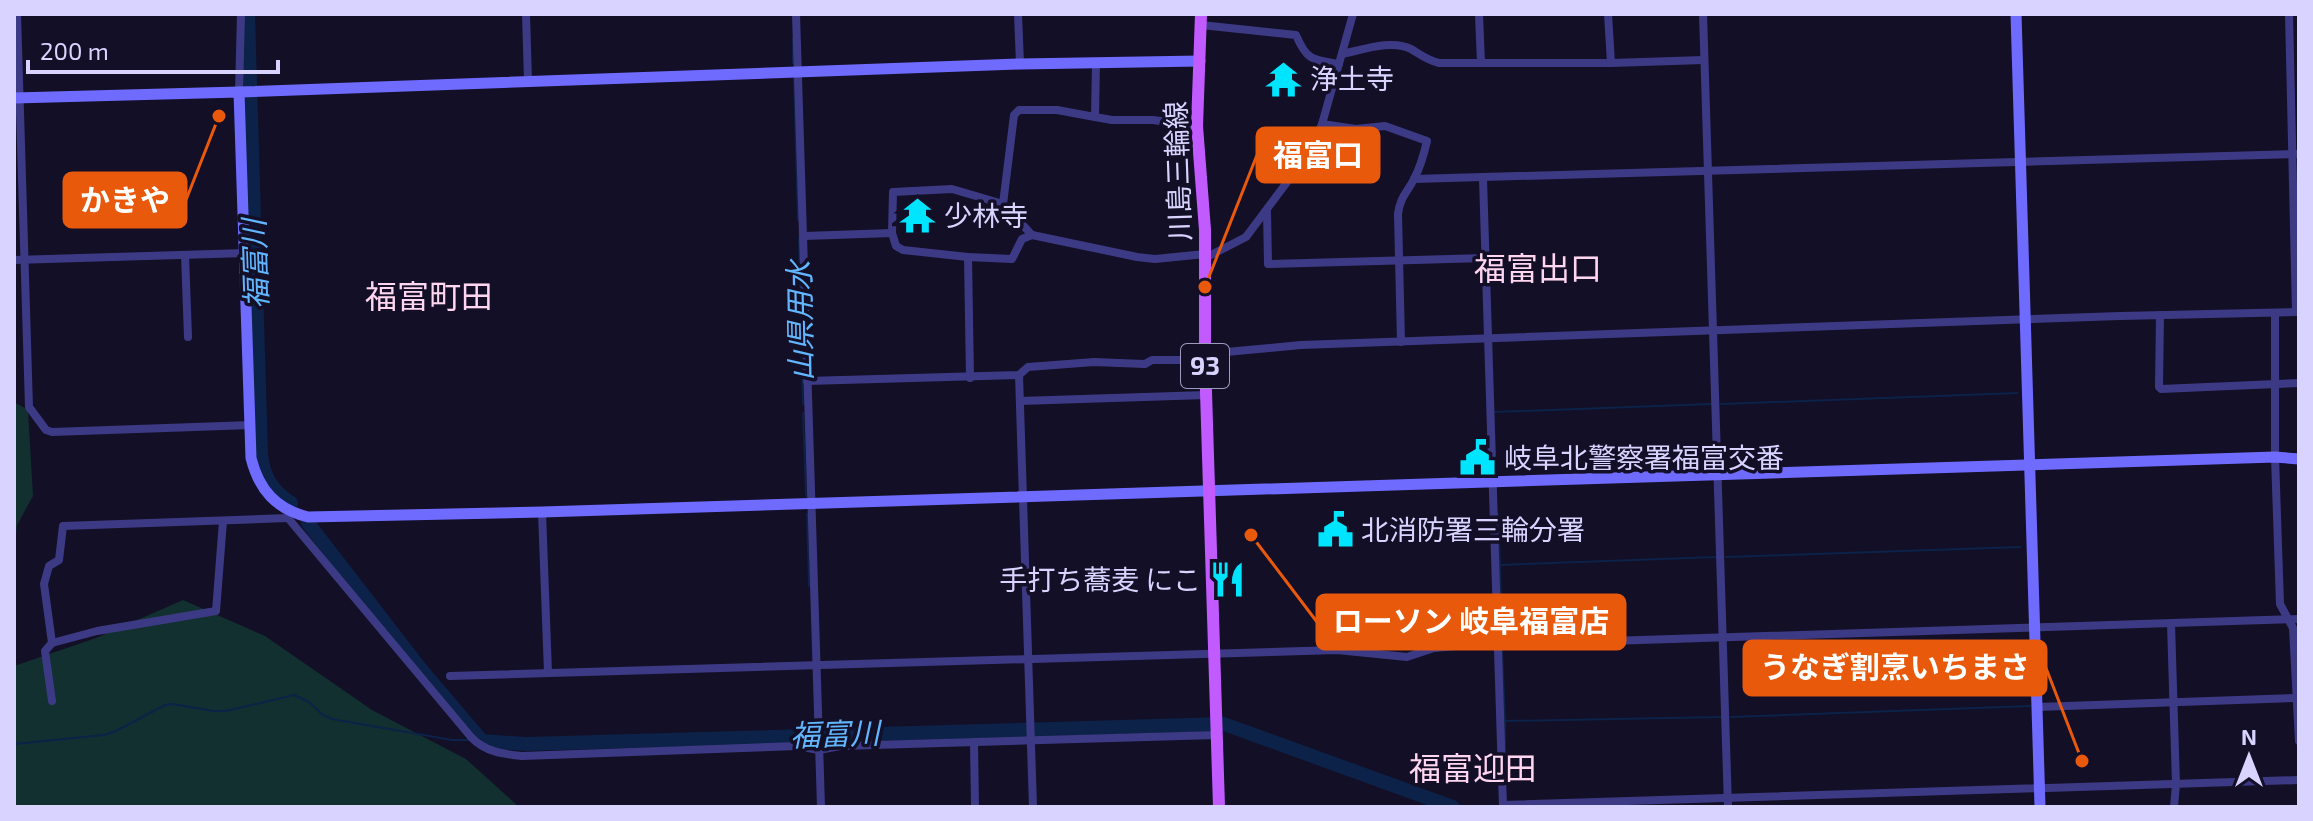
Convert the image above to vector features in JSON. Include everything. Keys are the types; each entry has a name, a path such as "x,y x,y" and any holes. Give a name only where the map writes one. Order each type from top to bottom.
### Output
{"main road":[{"name":"川島三輪線","path":"1201,19 1197,126 1205,230 1205,357 1219,807"}],"street":[{"path":"17,14 17,98 29,407 46,430 52,432 251,425"},
{"path":"241,14 248,92 246,253 251,458 261,487 290,515 474,740 497,753 522,756 1216,734"},
{"path":"526,14 528,81"},
{"path":"796,14 821,807"},
{"path":"1018,14 1020,64"},
{"path":"1032,235 1003,204 952,189 893,192 892,233 896,246 903,250 1012,259 1022,239 1032,235 1137,257 1205,256 1246,237 1311,150 1322,124 1353,14"},
{"path":"1479,14 1481,63"},
{"path":"1608,14 1611,63"},
{"path":"1703,14 1728,807"},
{"path":"2016,14 2040,807"},
{"path":"807,381 1019,375 1028,367 1094,362 1145,364 1152,360 1301,345 2298,312 2296,154 2289,14"},
{"path":"1201,19 1296,35 1306,56 1339,64"},
{"path":"1342,54 1395,45 1409,48 1425,60 1439,63 1704,60"},
{"path":"17,98 1020,64 1200,61"},
{"path":"1095,117 1096,62"},
{"path":"1003,204 1014,115 1019,110 1057,110 1112,120 1153,120 1197,126"},
{"path":"1322,124 1356,129 1385,126 1427,141 1414,179 1400,199 1398,214 1401,342"},
{"path":"1414,179 2296,154"},
{"path":"1483,179 1505,805 2299,780"},
{"path":"1267,211 1268,264 1486,258"},
{"path":"804,236 892,233"},
{"path":"14,260 246,253"},
{"path":"185,255 188,337"},
{"path":"968,257 970,378"},
{"path":"2275,313 2275,457 2280,604 2293,628 2299,741"},
{"path":"2160,315 2161,389 2299,383"},
{"path":"1019,375 1033,807"},
{"path":"1020,401 1206,395"},
{"path":"52,643 44,584 49,566 59,560 63,526 223,521 290,515 542,512 2030,464 2275,457 2299,459"},
{"path":"542,512 548,673"},
{"path":"52,701 45,651 52,643 97,631 216,611 223,521"},
{"path":"450,676 1337,650 1407,657 1434,648 1500,644 2299,619"},
{"path":"2171,624 2174,807"},
{"path":"2037,707 2296,698"},
{"path":"974,742 975,807"}],"green space":[{"path":"14,402 28,410 33,496 17,525 14,554"},
{"path":"183,600 265,636 372,710 466,759 519,807 14,807 14,666 96,638"}],"waterway":[{"name":"福富川","path":"248,14 261,454 270,482 291,503"},
{"name":"山県用水","path":"793,39 793,63"},
{"name":"山県用水","path":"794,78 798,220"},
{"name":"山県用水","path":"799,238 803,404"},
{"path":"1721,404 2017,393"},
{"path":"1495,412 1711,404"},
{"name":"山県用水","path":"803,413 806,496"},
{"name":"山県用水","path":"807,514 809,586"},
{"path":"1498,514 1500,564"},
{"name":"福富川","path":"308,523 420,668 482,741 526,744 1224,724 1453,807"},
{"path":"1726,557 2020,547"},
{"path":"1502,640 1500,565 1716,557"},
{"path":"1502,647 1505,721"},
{"path":"14,744 104,735 165,705 226,711 294,695 332,719 452,740 469,740"},
{"path":"1731,717 2030,706"},
{"path":"1505,758 1505,721 1721,717"}],"place":[{"name":"浄土寺","path":"1284,79"},
{"name":"かきや","path":"219,116"},
{"name":"少林寺","path":"918,216"},
{"name":"福富口","path":"1205,287"},
{"name":"岐阜北警察署福富交番","path":"1478,458"},
{"name":"北消防署三輪分署","path":"1335,530"},
{"name":"ローソン 岐阜福富店","path":"1251,535"},
{"name":"手打ち蕎麦 にこ","path":"1227,580"},
{"name":"うなぎ割烹いちまさ","path":"2082,761"}],"district":[{"name":"福富出口","path":"1538,269"},
{"name":"福富町田","path":"429,297"},
{"name":"福富迎田","path":"1473,769"}]}
